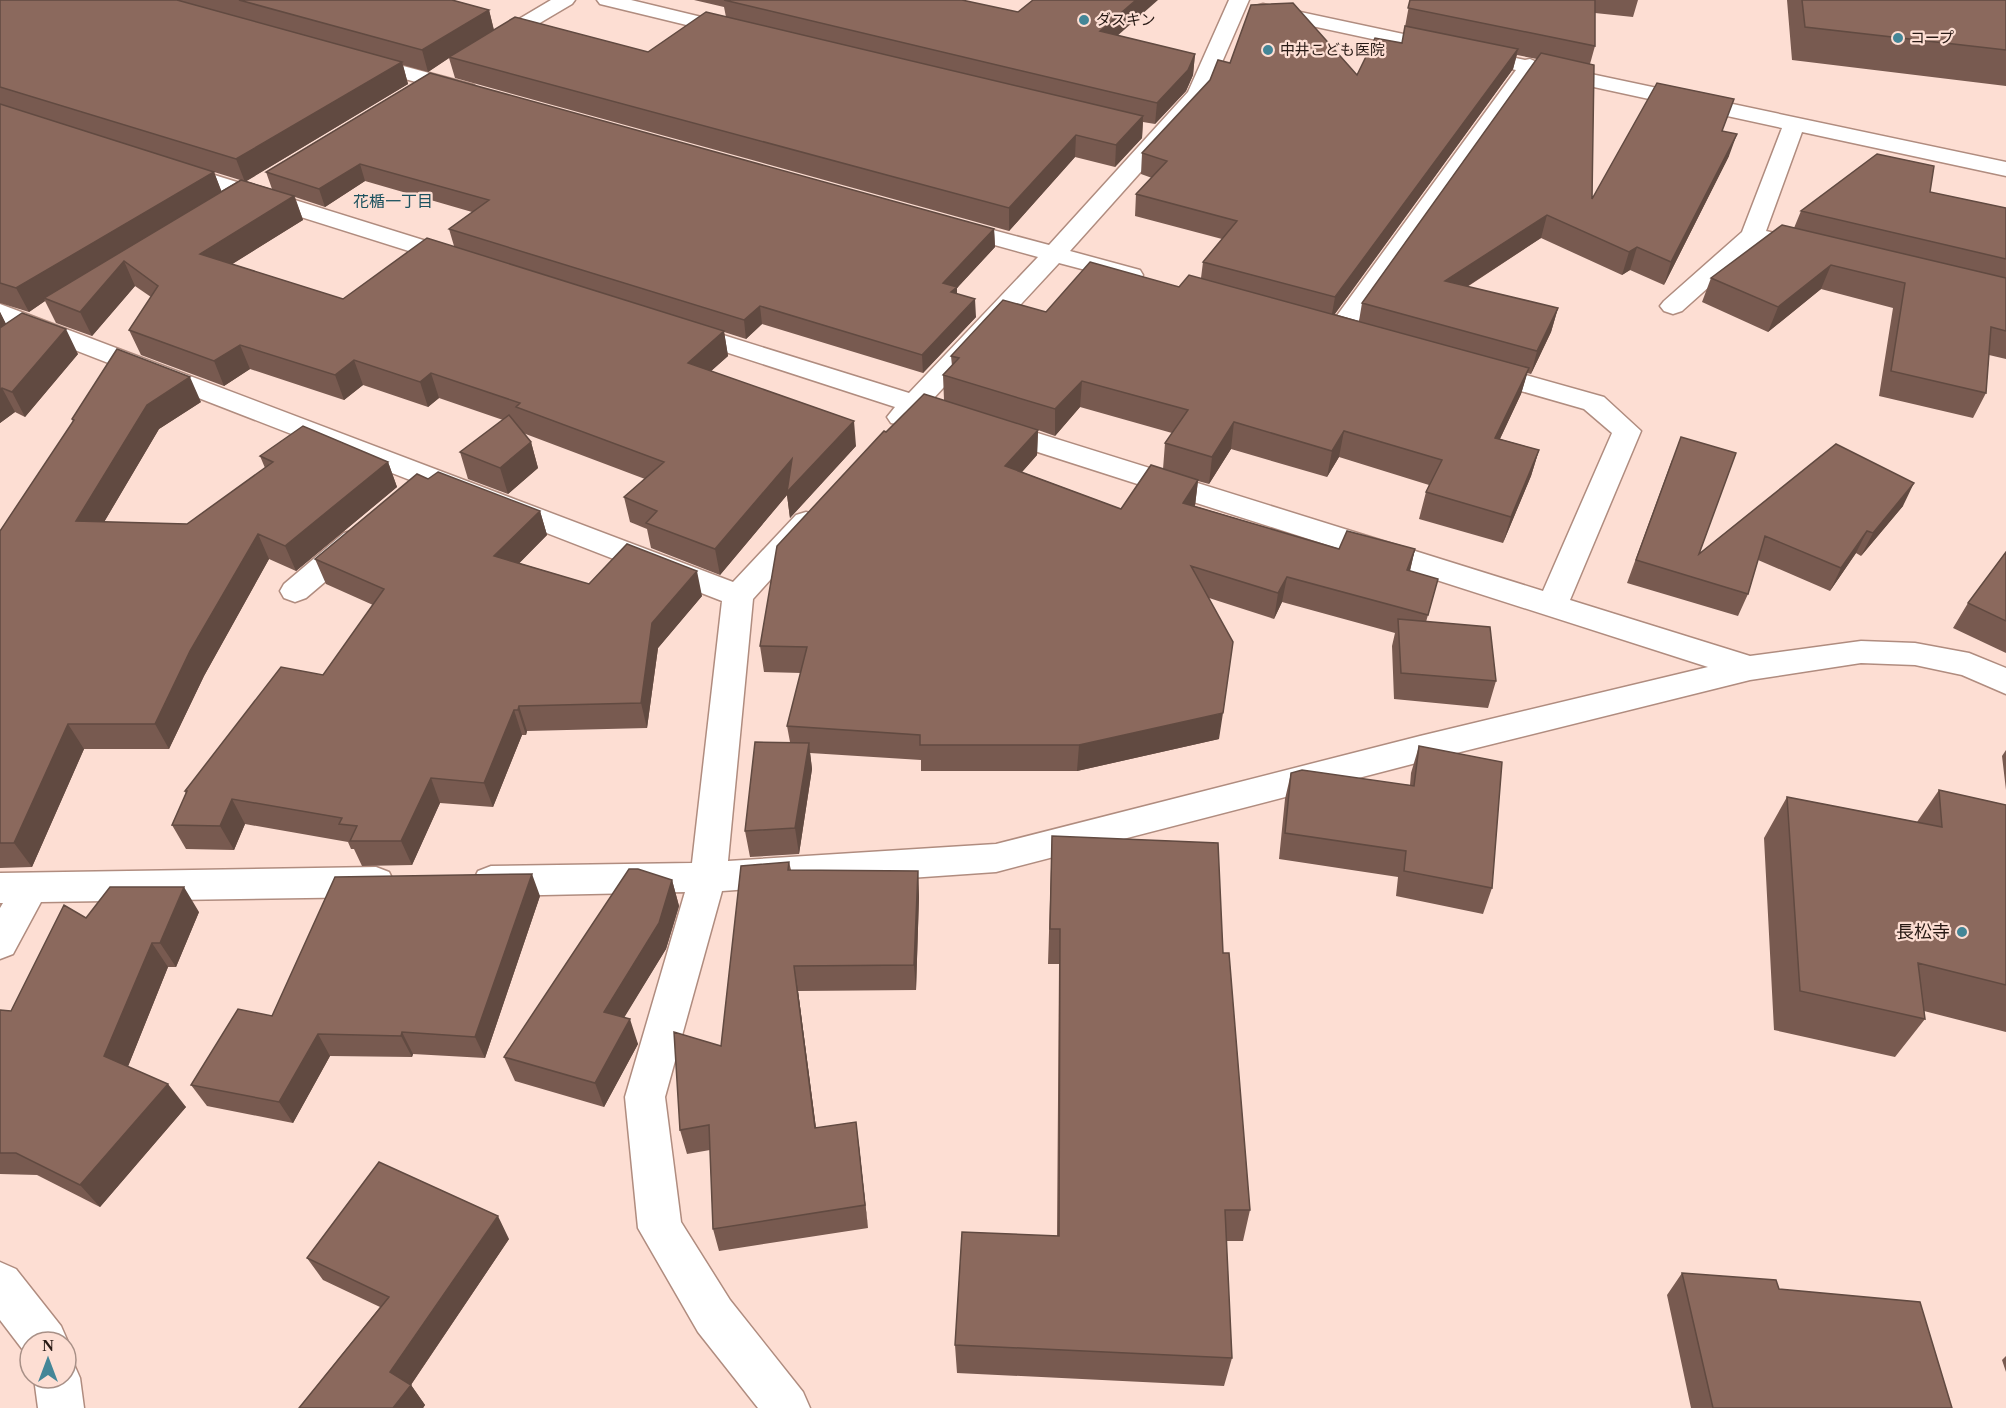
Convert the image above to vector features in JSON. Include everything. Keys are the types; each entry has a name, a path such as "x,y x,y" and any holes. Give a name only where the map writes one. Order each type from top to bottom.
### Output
{"street":[{"path":"410,93 565,0"},
{"path":"607,0 756,36"},
{"path":"882,438 1054,254 1159,134 1198,94 1231,1 2006,169"},
{"path":"340,55 488,96"},
{"path":"1338,332 1530,65"},
{"path":"1673,306 1753,235 1795,122"},
{"path":"1136,129 1159,134"},
{"path":"157,164 484,267"},
{"path":"927,219 1156,282"},
{"path":"1753,235 1834,255"},
{"path":"0,312 42,317 429,477 738,596"},
{"path":"8,340 42,317"},
{"path":"654,321 1750,668"},
{"path":"1461,366 1594,403 1627,431 1553,604"},
{"path":"403,500 429,477"},
{"path":"787,1408 714,1316 660,1228 645,1097 708,877 738,596 826,499"},
{"path":"296,591 376,523"},
{"path":"458,881 708,877 996,858 1420,749 1750,668 1861,652 1915,654 1969,665 2006,682"},
{"path":"0,943 15,888 411,882"},
{"path":"0,1284 36,1330"},
{"path":"59,1390 62,1408"}],"building":[{"path":"0,0 177,0 402,62 236,159 0,87"},
{"path":"239,0 452,0 489,10 422,50"},
{"path":"724,0 962,0 1018,12 1033,0 1136,0 1100,31 1195,54 1188,70 1157,103"},
{"path":"1410,0 1595,0 1595,46 1408,8"},
{"path":"1802,0 2006,0 2006,50 1805,27"},
{"path":"1293,3 1357,75 1375,38 1402,43 1405,26 1518,49 1335,297 1203,262 1237,221 1136,194 1167,161 1142,153 1210,80 1218,60 1230,63 1251,5"},
{"path":"706,12 1143,116 1116,145 1076,135 1009,208 449,57 515,17 648,52"},
{"path":"1541,53 1594,65 1592,199 1657,83 1734,99 1722,131 1737,134 1671,262 1637,247 1629,252 1547,215 1445,281 1558,308 1537,351 1362,303"},
{"path":"430,73 994,229 943,283 957,287 951,292 975,299 922,355 760,306 744,320 449,229 489,200 360,164 319,189 266,172"},
{"path":"0,104 214,172 16,288 0,283"},
{"path":"1877,154 1934,166 1930,192 2006,208 2006,259 1801,211"},
{"path":"241,180 294,196 200,254 343,299 427,238 724,331 688,363 854,421 787,492 792,459 715,549 646,523 657,511 624,497 664,462 516,407 520,403 431,373 420,382 354,360 335,375 240,345 214,361 129,330 158,286 124,261 80,312 44,298"},
{"path":"1782,225 2006,278 2006,331 1991,327 1986,393 1891,371 1905,283 1831,265 1778,307 1711,278"},
{"path":"1090,262 1179,287 1189,275 1529,368 1495,438 1539,450 1511,517 1426,492 1442,460 1344,431 1332,451 1234,422 1212,457 1165,443 1188,410 1082,381 1055,409 943,375 959,358 951,356 1003,300 1046,312"},
{"path":"22,313 66,329 12,392 0,389 0,328"},
{"path":"117,349 190,377 147,405 76,521 187,524 273,462 260,456 303,426 388,462 285,546 258,534 190,651 155,724 68,724 14,843 0,843 0,531 74,420 72,419"},
{"path":"924,394 1038,430 1005,466 1121,509 1151,465 1198,480 1183,503 1339,549 1347,531 1415,549 1407,570 1438,579 1428,615 1287,577 1278,593 1191,566 1233,642 1223,713 1079,745 920,745 920,735 787,726 807,647 760,646 777,546 884,431 886,432"},
{"path":"509,415 531,442 500,468 460,452"},
{"path":"1681,437 1736,453 1699,554 1836,444 1914,483 1873,533 1867,531 1841,568 1765,536 1748,594 1636,560"},
{"path":"438,472 540,511 494,556 589,584 627,544 697,571 652,623 641,703 519,706 518,710 514,710 484,783 431,778 401,841 350,841 357,826 339,824 342,818 232,799 220,826 172,825 187,791 185,791 281,667 323,675 384,589 315,559 417,474 428,479"},
{"path":"2006,552 2006,621 1968,603"},
{"path":"1398,619 1490,627 1496,681 1401,673"},
{"path":"755,742 809,743 795,828 745,831"},
{"path":"1419,746 1502,762 1492,888 1404,871 1406,851 1285,833 1291,773 1302,770 1414,786"},
{"path":"1939,790 2006,805 2006,985 1918,963 1925,1019 1800,991 1787,797 1942,827"},
{"path":"1052,836 1218,843 1223,953 1229,953 1250,1210 1225,1210 1232,1358 955,1345 962,1232 1059,1236 1060,929 1050,929"},
{"path":"789,862 788,870 918,871 914,965 794,966 815,1128 856,1122 865,1205 713,1229 709,1125 680,1130 674,1032 721,1046 741,866"},
{"path":"629,869 638,869 672,880 659,923 604,1012 630,1019 595,1083 504,1057"},
{"path":"532,874 475,1037 402,1032 401,1036 318,1034 279,1102 191,1085 238,1009 272,1016 335,877"},
{"path":"110,887 184,887 160,943 152,943 104,1056 168,1084 80,1185 16,1153 0,1153 0,1010 11,1011 64,905 86,918"},
{"path":"379,1162 498,1216 390,1372 411,1385 393,1408 299,1408 389,1297 307,1258"},
{"path":"1682,1273 1776,1280 1779,1289 1920,1302 1952,1408 1713,1408"}],"place":[{"name":"ダスキン","path":"1084,20"},
{"name":"コープ","path":"1898,38"},
{"name":"中井こども医院","path":"1268,50"},
{"name":"長松寺","path":"1962,932"}],"district":[{"name":"花楯一丁目","path":"393,201"}]}
